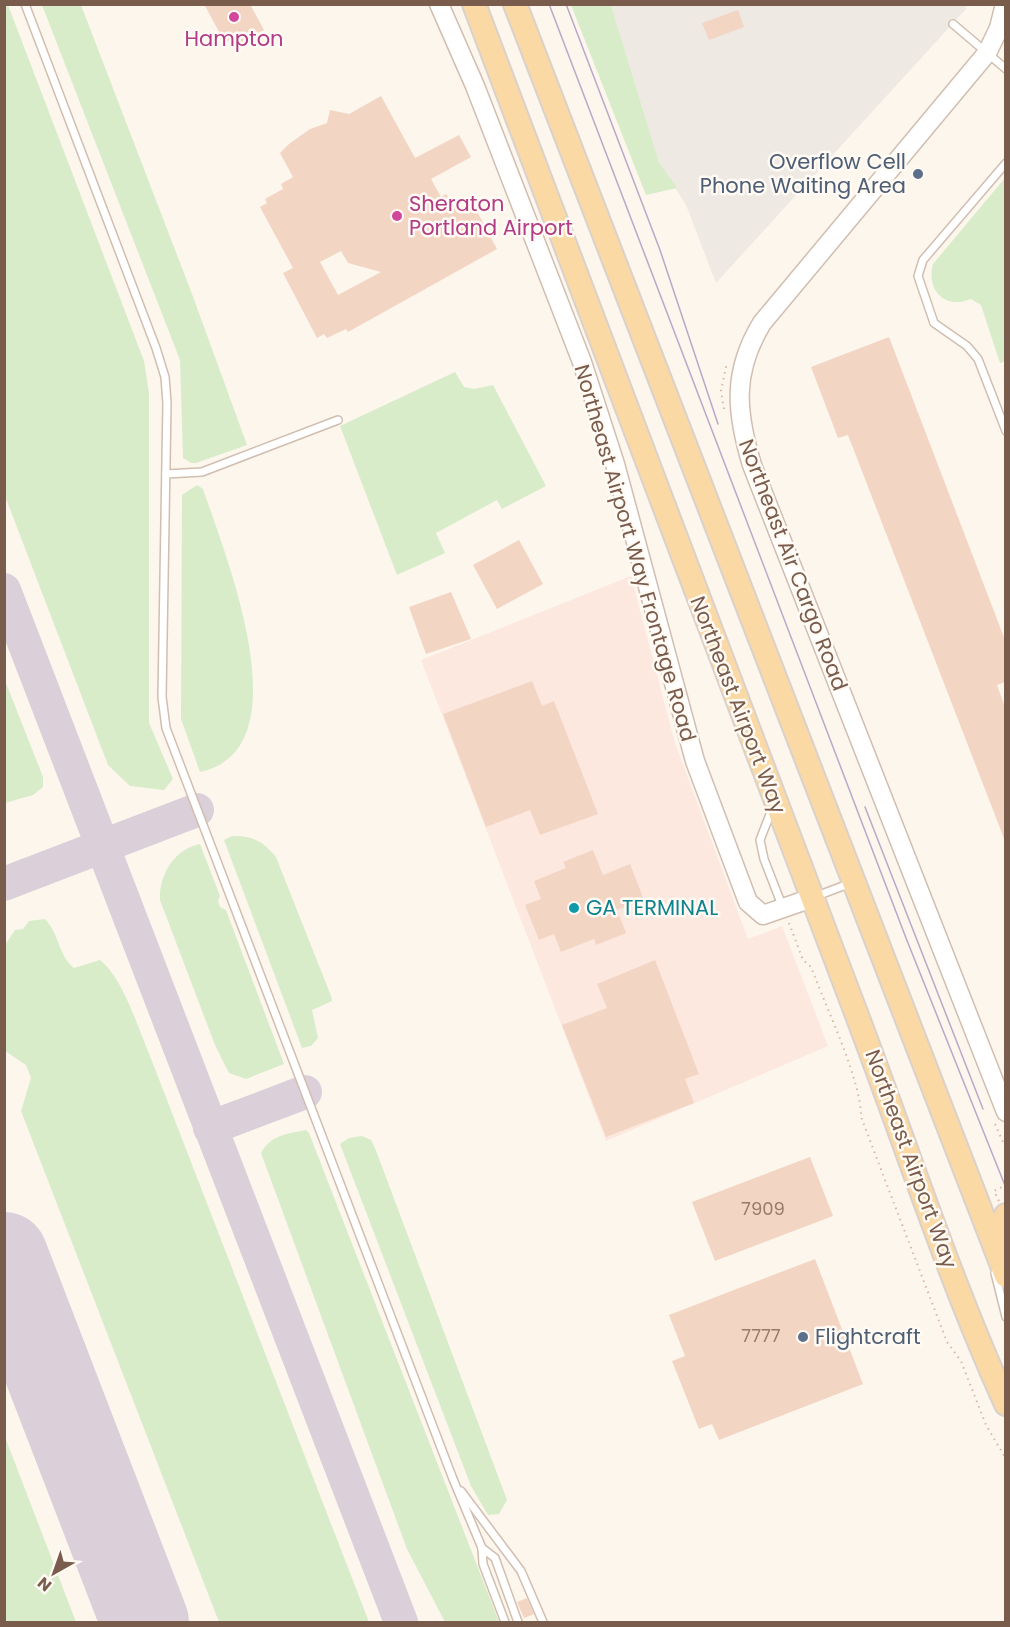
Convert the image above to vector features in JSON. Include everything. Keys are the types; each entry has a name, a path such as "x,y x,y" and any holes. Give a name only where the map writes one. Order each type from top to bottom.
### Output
{"main road":[{"name":"Northeast Airport Way","path":"474,4 582,284 700,607 988,1366 1005,1404"},
{"name":"Northeast Airport Way","path":"515,4 854,882 995,1218 1005,1276"},
{"path":"995,1218 1003,1221 1005,1232"}],"street":[{"name":"Northeast Airport Way Frontage Road","path":"439,4 476,86 582,362 615,464 685,728 748,903 763,915 786,917 812,898"},
{"name":"Northeast Air Cargo Road","path":"1005,4 999,28 987,53 762,323 744,362 739,401 741,428 752,465 1005,1112"}],"lane":[{"path":"25,4 165,377 167,403 162,698 166,728 453,1479 482,1548 483,1564 505,1623"},
{"path":"953,24 1005,69"},
{"path":"1005,163 923,260 918,276 934,323 967,346 978,359 1005,431"},
{"path":"166,474 202,472 338,420"},
{"path":"775,801 760,840 764,859 786,917"},
{"path":"812,898 854,882"},
{"path":"995,1218 1005,1317"},
{"path":"453,1479 521,1571 543,1623"},
{"path":"482,1548 495,1558 518,1623"}],"path":[{"path":"786,917 803,960 811,967 844,1052 861,1102 861,1117 947,1342 961,1361 986,1425 1005,1459"},
{"path":"995,1194 997,1188 1005,1185"}],"shaded area":[{"path":"965,4 966,9 716,283 686,205 659,162 611,5"},
{"path":"631,576 675,743 748,939 782,926 828,1046 606,1141 421,660"}],"green space":[{"path":"4,5 8,5 144,361 149,393 149,723 173,779 164,790 130,786 108,765 5,496"},
{"path":"42,5 81,5 192,294 247,445 196,463 183,458 180,360"},
{"path":"571,5 611,5 659,162 677,188 646,195"},
{"path":"1005,178 1006,361 1000,363 981,305 971,299 962,302 946,300 935,289 932,273 933,264"},
{"path":"455,372 464,387 474,389 493,385 546,486 502,509 497,500 436,533 445,553 397,575 340,426"},
{"path":"197,485 203,489 239,600 249,646 253,689 248,727 231,756 200,772 181,719 182,495"},
{"path":"4,678 43,777 43,787 33,795 5,803"},
{"path":"232,836 257,840 276,857 331,996 332,1001 312,1010 318,1038 311,1046 302,1048 224,840"},
{"path":"200,844 220,896 218,901 220,907 226,910 284,1064 246,1079 229,1073 215,1045 160,900 162,881 170,864 183,851"},
{"path":"45,919 69,963 74,968 100,960 116,979 129,1004 369,1622 219,1622 21,1111 31,1078 26,1065 5,1051 5,945 15,930 23,929 29,921"},
{"path":"306,1130 499,1622 445,1622 407,1549 261,1153 274,1139"},
{"path":"362,1136 371,1140 375,1148 507,1500 499,1514 488,1515 471,1486 340,1144 349,1138"},
{"path":"5,1437 76,1622 5,1622"}],"building":[{"name":"Hampton","path":"204,4 250,4 264,30 232,47 229,41 225,43"},
{"path":"738,10 744,27 709,40 702,23"},
{"name":"Sheraton Portland Airport","path":"381,96 415,158 459,135 471,157 431,179 441,197 446,194 453,205 464,209 473,204 497,249 348,332 346,329 327,338 324,334 317,338 283,273 293,268 260,207 267,203 265,199 283,189 281,184 293,177 280,153 310,129 327,123 330,110 349,114","holes":["341,251 348,263 381,272 338,295 320,262"]},
{"path":"889,337 1005,640 1005,682 997,685 1005,707 1005,841 848,435 838,438 811,367"},
{"path":"519,540 543,584 497,609 473,565"},
{"path":"451,592 471,639 426,654 409,607"},
{"path":"532,681 542,706 554,701 598,814 540,835 530,810 486,827 443,714"},
{"path":"593,850 603,875 630,864 644,900 617,910 626,933 596,945 594,939 561,952 554,934 539,940 525,905 541,899 534,881 566,868 563,862"},
{"path":"655,960 699,1074 685,1079 694,1103 606,1137 562,1025 607,1008 597,984"},
{"path":"810,1157 833,1216 715,1261 692,1202"},
{"path":"815,1259 863,1384 719,1440 712,1424 699,1429 672,1361 685,1356 669,1315"},
{"path":"527,1598 534,1614 524,1618 517,1602"}],"taxiway":[{"path":"4,590 401,1622"},
{"path":"4,884 197,810"},
{"path":"210,1128 305,1092"}],"runway":[{"path":"4,1256 145,1622"}],"tram line":[{"path":"549,4 906,938 1006,1188"},
{"path":"566,4 660,250 718,424"},
{"path":"865,807 983,1109"}],"place":[{"name":"Hampton","path":"234,17"},
{"name":"Overflow Cell Phone Waiting Area","path":"918,174"},
{"name":"Sheraton Portland Airport","path":"397,216"},
{"name":"GA TERMINAL","path":"574,908"},
{"name":"Flightcraft","path":"803,1337"}]}
